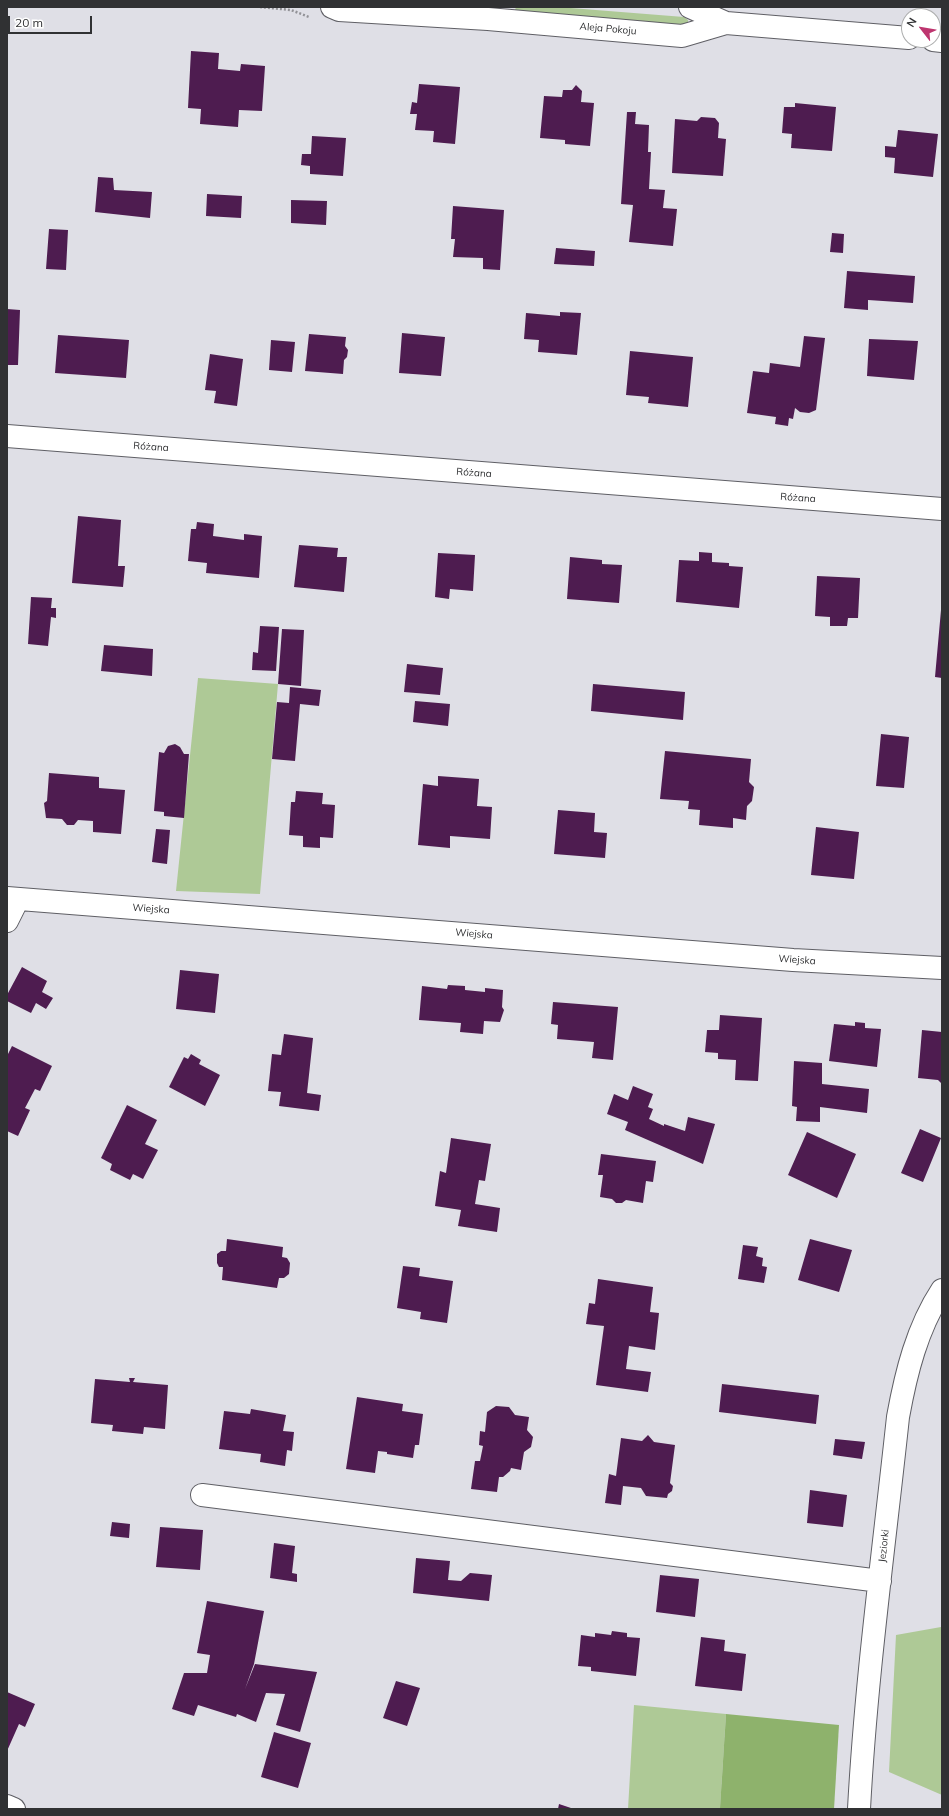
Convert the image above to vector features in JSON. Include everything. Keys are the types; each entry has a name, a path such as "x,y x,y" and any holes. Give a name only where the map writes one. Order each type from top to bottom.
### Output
{"street":[{"name":"Aleja Pokoju","path":"332,7 339,10 488,13 682,36 726,23"},
{"name":"Aleja Pokoju","path":"690,7 726,23 901,37"},
{"name":"Różana","path":"7,436 942,509"},
{"path":"7,920 12,898"},
{"name":"Wiejska","path":"12,898 793,960 942,968"},
{"name":"Jeziorki","path":"860,1809 863,1742 898,1417 905,1377 916,1345 942,1290"},
{"path":"202,1494 880,1581"},
{"path":"7,1806 14,1809"}],"green space":[{"path":"516,7 558,7 684,17 688,20 688,23 683,25 520,12 515,10"},
{"path":"198,678 278,684 260,894 176,891"},
{"path":"942,1627 942,1795 889,1772 896,1635"},
{"path":"634,1705 726,1714 720,1808 730,1809 628,1809"},
{"path":"726,1714 839,1725 834,1809 720,1808"}],"building":[{"path":"191,51 219,53 218,69 240,71 241,64 265,66 262,111 239,110 238,127 200,124 201,109 188,108"},
{"path":"419,84 460,87 455,144 433,142 434,131 415,130 417,114 410,114 412,102 417,103"},
{"path":"576,85 582,91 581,102 594,103 590,146 565,144 565,140 540,138 544,96 562,97 563,90 572,90"},
{"path":"795,103 836,107 832,151 791,148 792,134 782,133 784,107 795,107"},
{"path":"627,112 636,112 635,124 649,125 648,152 651,152 649,189 665,190 663,208 677,209 673,246 629,242 633,205 621,204"},
{"path":"701,117 715,118 719,123 718,138 726,139 723,176 672,173 675,119 697,121"},
{"path":"898,130 938,134 933,177 894,173 895,158 885,157 885,146 896,147"},
{"path":"312,136 346,138 343,176 310,174 310,166 301,165 302,154 311,154"},
{"path":"98,177 113,178 114,190 152,192 150,218 95,212"},
{"path":"207,194 242,196 241,218 206,216"},
{"path":"291,200 327,201 326,225 291,223"},
{"path":"453,206 504,210 500,270 483,269 483,258 453,257 455,239 451,239"},
{"path":"49,229 68,230 66,270 46,269"},
{"path":"832,233 844,234 843,253 830,252"},
{"path":"556,248 595,251 594,266 554,264"},
{"path":"847,271 915,276 913,303 868,300 868,310 844,308"},
{"path":"7,309 20,310 18,365 7,365"},
{"path":"560,312 581,313 577,355 538,352 539,340 524,339 526,313 560,316"},
{"path":"402,333 445,337 441,376 399,373"},
{"path":"309,334 346,337 345,346 348,350 347,357 344,360 343,374 305,371"},
{"path":"58,335 129,340 126,378 55,373"},
{"path":"804,336 825,338 816,410 809,413 800,412 795,408 793,419 789,418 788,426 775,424 776,417 747,413 753,371 769,373 770,363 800,367"},
{"path":"869,339 918,341 914,380 867,376"},
{"path":"271,340 295,342 292,372 269,370"},
{"path":"630,351 693,357 688,407 648,403 649,397 626,395"},
{"path":"210,354 243,359 237,406 214,403 216,391 205,390"},
{"path":"78,516 121,520 118,566 125,566 123,587 72,583"},
{"path":"197,522 214,524 213,536 244,540 244,534 262,536 259,578 206,573 207,563 188,561 191,529 196,529"},
{"path":"299,545 338,548 337,557 347,557 344,592 294,587"},
{"path":"699,552 712,553 712,562 729,563 729,566 743,567 739,608 676,602 679,560 699,561"},
{"path":"438,553 475,555 473,591 450,589 449,599 435,597"},
{"path":"570,557 602,560 602,564 622,565 619,603 567,599"},
{"path":"817,576 860,578 858,618 848,618 847,626 830,626 830,617 815,616"},
{"path":"31,597 52,598 51,608 56,608 56,618 51,617 48,646 28,644"},
{"path":"942,610 942,678 935,677"},
{"path":"260,626 279,627 276,671 252,670 253,652 258,653"},
{"path":"282,629 304,630 301,686 278,684"},
{"path":"104,645 153,649 152,676 101,671"},
{"path":"407,664 443,668 440,695 404,692"},
{"path":"593,684 685,692 683,720 591,711"},
{"path":"290,687 321,690 319,706 300,704 295,761 272,759 277,702 289,703"},
{"path":"415,701 450,704 448,726 413,722"},
{"path":"881,734 909,737 904,788 876,786"},
{"path":"175,744 180,747 184,754 189,754 184,818 164,816 164,812 154,811 159,752 164,753 168,746"},
{"path":"665,751 751,759 749,782 754,787 752,801 747,806 746,820 733,818 733,828 699,825 700,810 688,809 689,801 660,799"},
{"path":"49,773 99,777 99,788 125,790 121,834 93,832 93,821 78,820 74,825 67,825 62,819 46,818 44,803 47,801"},
{"path":"438,776 479,779 477,806 492,807 490,839 450,836 450,848 418,845 423,784 438,786"},
{"path":"296,791 323,793 322,804 335,805 333,838 320,837 320,848 303,847 303,836 289,835 291,802 295,802"},
{"path":"558,810 595,813 594,832 607,833 605,858 554,854"},
{"path":"816,827 859,832 854,879 811,875"},
{"path":"156,829 170,830 167,864 152,862"},
{"path":"22,967 47,981 42,992 53,998 46,1009 36,1003 31,1013 7,1001 7,995"},
{"path":"180,970 219,974 215,1013 176,1009"},
{"path":"448,985 465,986 465,990 485,992 485,988 503,990 502,1007 504,1010 500,1022 484,1021 483,1034 460,1032 461,1023 419,1020 422,986 447,989"},
{"path":"553,1002 618,1007 613,1060 592,1058 594,1042 557,1039 558,1025 551,1024"},
{"path":"720,1015 762,1018 758,1081 735,1080 736,1060 718,1059 718,1053 705,1052 707,1030 719,1030"},
{"path":"855,1022 865,1023 865,1028 881,1029 877,1067 829,1061 834,1024 855,1026"},
{"path":"922,1030 942,1032 942,1084 938,1080 918,1078"},
{"path":"284,1034 313,1038 307,1093 321,1095 319,1111 279,1106 281,1092 268,1091 272,1054 281,1055"},
{"path":"12,1046 52,1066 40,1091 35,1089 25,1108 30,1110 18,1136 7,1131 7,1056"},
{"path":"191,1054 201,1060 199,1064 220,1075 205,1106 169,1087 184,1057 188,1059"},
{"path":"794,1061 822,1063 822,1084 869,1089 867,1113 820,1107 820,1122 796,1121 797,1107 792,1106"},
{"path":"633,1086 653,1094 648,1107 653,1109 649,1119 664,1126 664,1124 685,1131 688,1117 715,1124 703,1164 625,1130 628,1122 607,1114 614,1094 628,1100"},
{"path":"127,1105 157,1120 145,1144 158,1150 143,1179 133,1174 130,1180 110,1170 112,1164 101,1158"},
{"path":"920,1129 941,1138 923,1182 901,1173"},
{"path":"807,1132 856,1154 837,1198 788,1175"},
{"path":"451,1138 491,1144 485,1181 479,1180 475,1204 500,1208 497,1232 458,1226 461,1210 435,1206 440,1171 446,1173"},
{"path":"601,1154 656,1161 653,1182 646,1181 643,1203 626,1200 622,1203 616,1203 612,1199 600,1197 603,1175 598,1175"},
{"path":"227,1239 283,1247 282,1257 287,1258 290,1263 289,1274 284,1278 279,1278 277,1288 222,1280 223,1267 219,1267 217,1263 217,1254 221,1251 226,1251"},
{"path":"810,1239 852,1250 839,1292 798,1280"},
{"path":"743,1245 758,1247 756,1256 763,1258 762,1266 767,1267 764,1283 738,1279"},
{"path":"403,1266 420,1268 419,1276 453,1281 447,1323 420,1319 421,1312 397,1308"},
{"path":"598,1279 653,1287 650,1312 659,1313 655,1350 629,1346 626,1369 651,1372 648,1392 596,1385 604,1326 586,1324 589,1303 595,1304"},
{"path":"129,1378 135,1378 133,1382 168,1385 165,1429 144,1427 143,1434 112,1431 113,1425 91,1423 95,1379 130,1382"},
{"path":"722,1384 819,1395 816,1424 719,1412"},
{"path":"357,1397 403,1404 402,1411 423,1414 419,1445 415,1445 413,1458 378,1451 375,1473 346,1469"},
{"path":"496,1406 509,1407 515,1415 529,1417 527,1430 533,1437 531,1447 524,1452 521,1470 511,1468 510,1471 503,1477 499,1477 497,1492 471,1489 475,1461 480,1461 483,1446 479,1445 480,1431 485,1432 487,1412"},
{"path":"251,1409 286,1415 283,1431 294,1432 292,1451 287,1450 285,1466 260,1462 261,1454 219,1449 224,1411 250,1414"},
{"path":"648,1435 654,1442 675,1445 670,1483 673,1486 672,1491 668,1494 667,1498 646,1496 641,1488 623,1486 621,1505 605,1503 609,1474 616,1476 621,1438 642,1441"},
{"path":"835,1439 865,1442 862,1459 833,1455"},
{"path":"810,1490 847,1495 843,1527 807,1523"},
{"path":"112,1522 130,1524 129,1538 110,1536"},
{"path":"160,1527 203,1530 200,1570 156,1567"},
{"path":"274,1543 295,1546 292,1573 297,1574 297,1582 270,1578"},
{"path":"416,1558 450,1561 448,1580 461,1581 470,1573 492,1575 489,1601 413,1593"},
{"path":"660,1575 699,1579 695,1617 656,1612"},
{"path":"207,1601 264,1611 254,1664 245,1689 255,1664 317,1672 300,1732 276,1725 285,1694 266,1693 256,1722 237,1714 236,1717 198,1705 194,1716 172,1709 184,1673 207,1673 210,1655 197,1653"},
{"path":"612,1631 627,1633 627,1637 640,1638 636,1676 591,1671 591,1667 578,1666 581,1635 595,1637 595,1633 611,1635"},
{"path":"701,1637 725,1640 724,1651 746,1654 742,1691 695,1686"},
{"path":"396,1681 420,1688 407,1726 383,1718"},
{"path":"7,1692 35,1704 25,1727 19,1724 7,1751"},
{"path":"274,1732 311,1743 298,1788 261,1777"},
{"path":"559,1804 574,1809 558,1809"}]}
